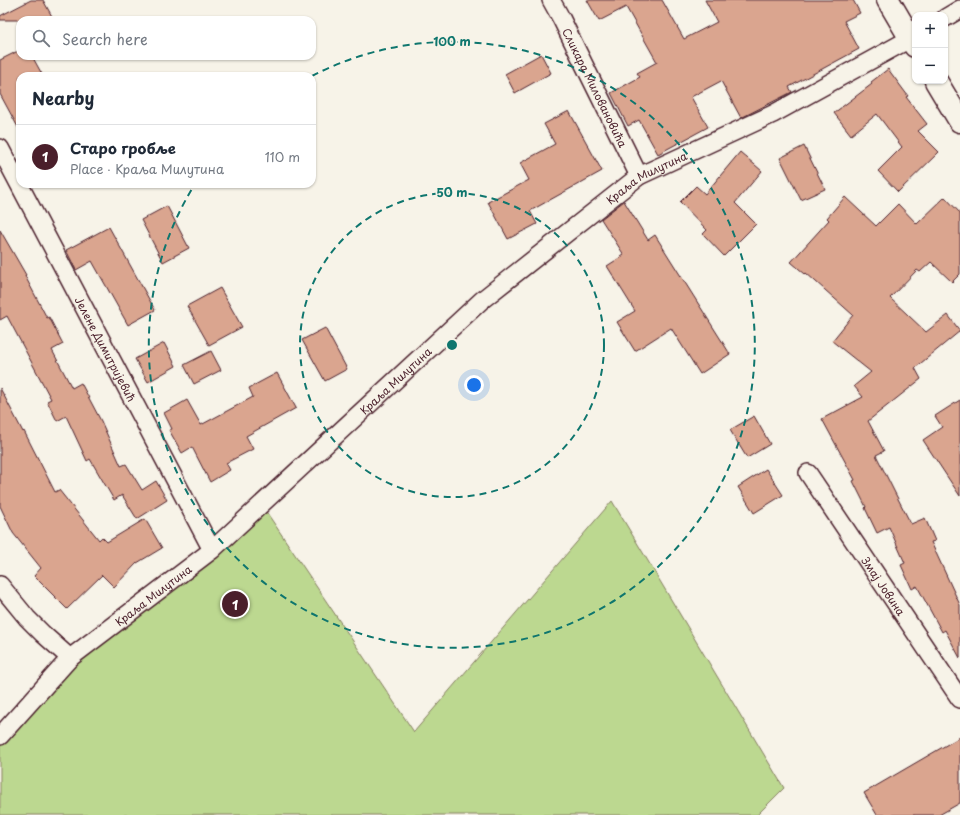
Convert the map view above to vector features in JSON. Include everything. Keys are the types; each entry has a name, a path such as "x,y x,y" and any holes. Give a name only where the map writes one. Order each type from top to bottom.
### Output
{"main road":[{"path":"888,0 912,37"},
{"path":"938,84 960,121"}],"street":[{"name":"Сликара Миловановића","path":"551,0 639,176"},
{"path":"948,16 960,9"},
{"name":"Краља Милутина","path":"0,736 70,658 212,550 482,300 639,176 773,114 912,41"},
{"name":"Јелене Димитријевић","path":"0,148 16,178"},
{"name":"Јелене Димитријевић","path":"21,188 212,550"},
{"name":"Змај Јовина","path":"808,472 960,699"},
{"path":"0,585 38,629 70,658"}],"green space":[{"path":"612,501 784,788 757,815 0,815 0,736 70,658 261,504 414,732"}],"building":[{"path":"31,0 43,0 52,16 16,16 16,20 0,20 0,16"},
{"path":"587,0 662,0 684,39 717,22 705,0 853,0 860,13 844,21 859,49 789,87 792,92 741,118 721,81 691,97 708,127 658,154 639,120 628,126 611,93 640,77 637,73 657,62 626,7 599,21"},
{"path":"16,52 16,60 34,60 41,72 16,72 16,124 0,94 0,60"},
{"path":"541,54 551,73 515,93 505,74"},
{"path":"888,69 908,96 906,97 927,124 918,131 939,152 898,192 878,171 902,147 877,114 851,135 834,113 872,84 871,82"},
{"path":"569,111 602,171 530,211 537,224 508,239 488,202 529,180 520,163 555,144 544,124"},
{"path":"804,146 825,189 801,200 780,158"},
{"path":"740,152 762,171 735,203 756,224 724,256 703,234 707,230 680,202 696,186 705,194"},
{"path":"845,197 876,226 898,204 917,224 945,197 960,213 960,274 952,282 931,262 920,272 917,270 890,298 926,332 948,315 960,331 915,368 921,379 868,421 884,451 876,455 895,493 911,524 925,518 935,541 931,542 960,605 960,658 945,630 942,632 917,586 912,589 901,565 905,563 889,527 877,533 853,481 855,480 822,419 863,397 854,386 871,372 832,341 853,315 806,273 805,274 791,262 829,220 827,218"},
{"path":"624,201 648,240 655,235 730,354 700,374 671,328 635,351 617,322 635,311 607,266 624,255 601,219"},
{"path":"167,206 189,248 163,262 141,220"},
{"path":"109,227 155,310 128,325 92,261 76,270 66,250"},
{"path":"0,230 26,275 25,276 47,318 49,317 63,344 52,350 72,388 81,383 101,421 121,466 126,464 142,490 156,481 167,500 137,519 122,495 114,500 90,459 87,461 66,416 57,421 47,401 51,399 7,316 0,320"},
{"path":"220,288 242,327 209,345 187,306"},
{"path":"325,328 347,369 325,381 302,340"},
{"path":"164,343 176,366 148,382 135,359"},
{"path":"211,351 221,370 194,384 184,365"},
{"path":"277,373 296,408 246,436 253,449 226,463 230,470 210,482 192,447 182,453 169,430 172,429 164,413 187,400 201,425 253,397 249,388"},
{"path":"0,388 55,492 59,490 99,540 102,537 107,542 145,519 162,548 137,563 114,587 102,575 67,609 34,576 41,568 13,533 0,506"},
{"path":"960,400 960,496 923,440 942,427 935,416"},
{"path":"754,416 770,444 747,458 730,430"},
{"path":"766,469 783,495 754,513 738,487"},
{"path":"960,737 960,803 939,815 877,815 864,793"}],"place":[{"name":"Старо гробље","path":"235,604"}]}
